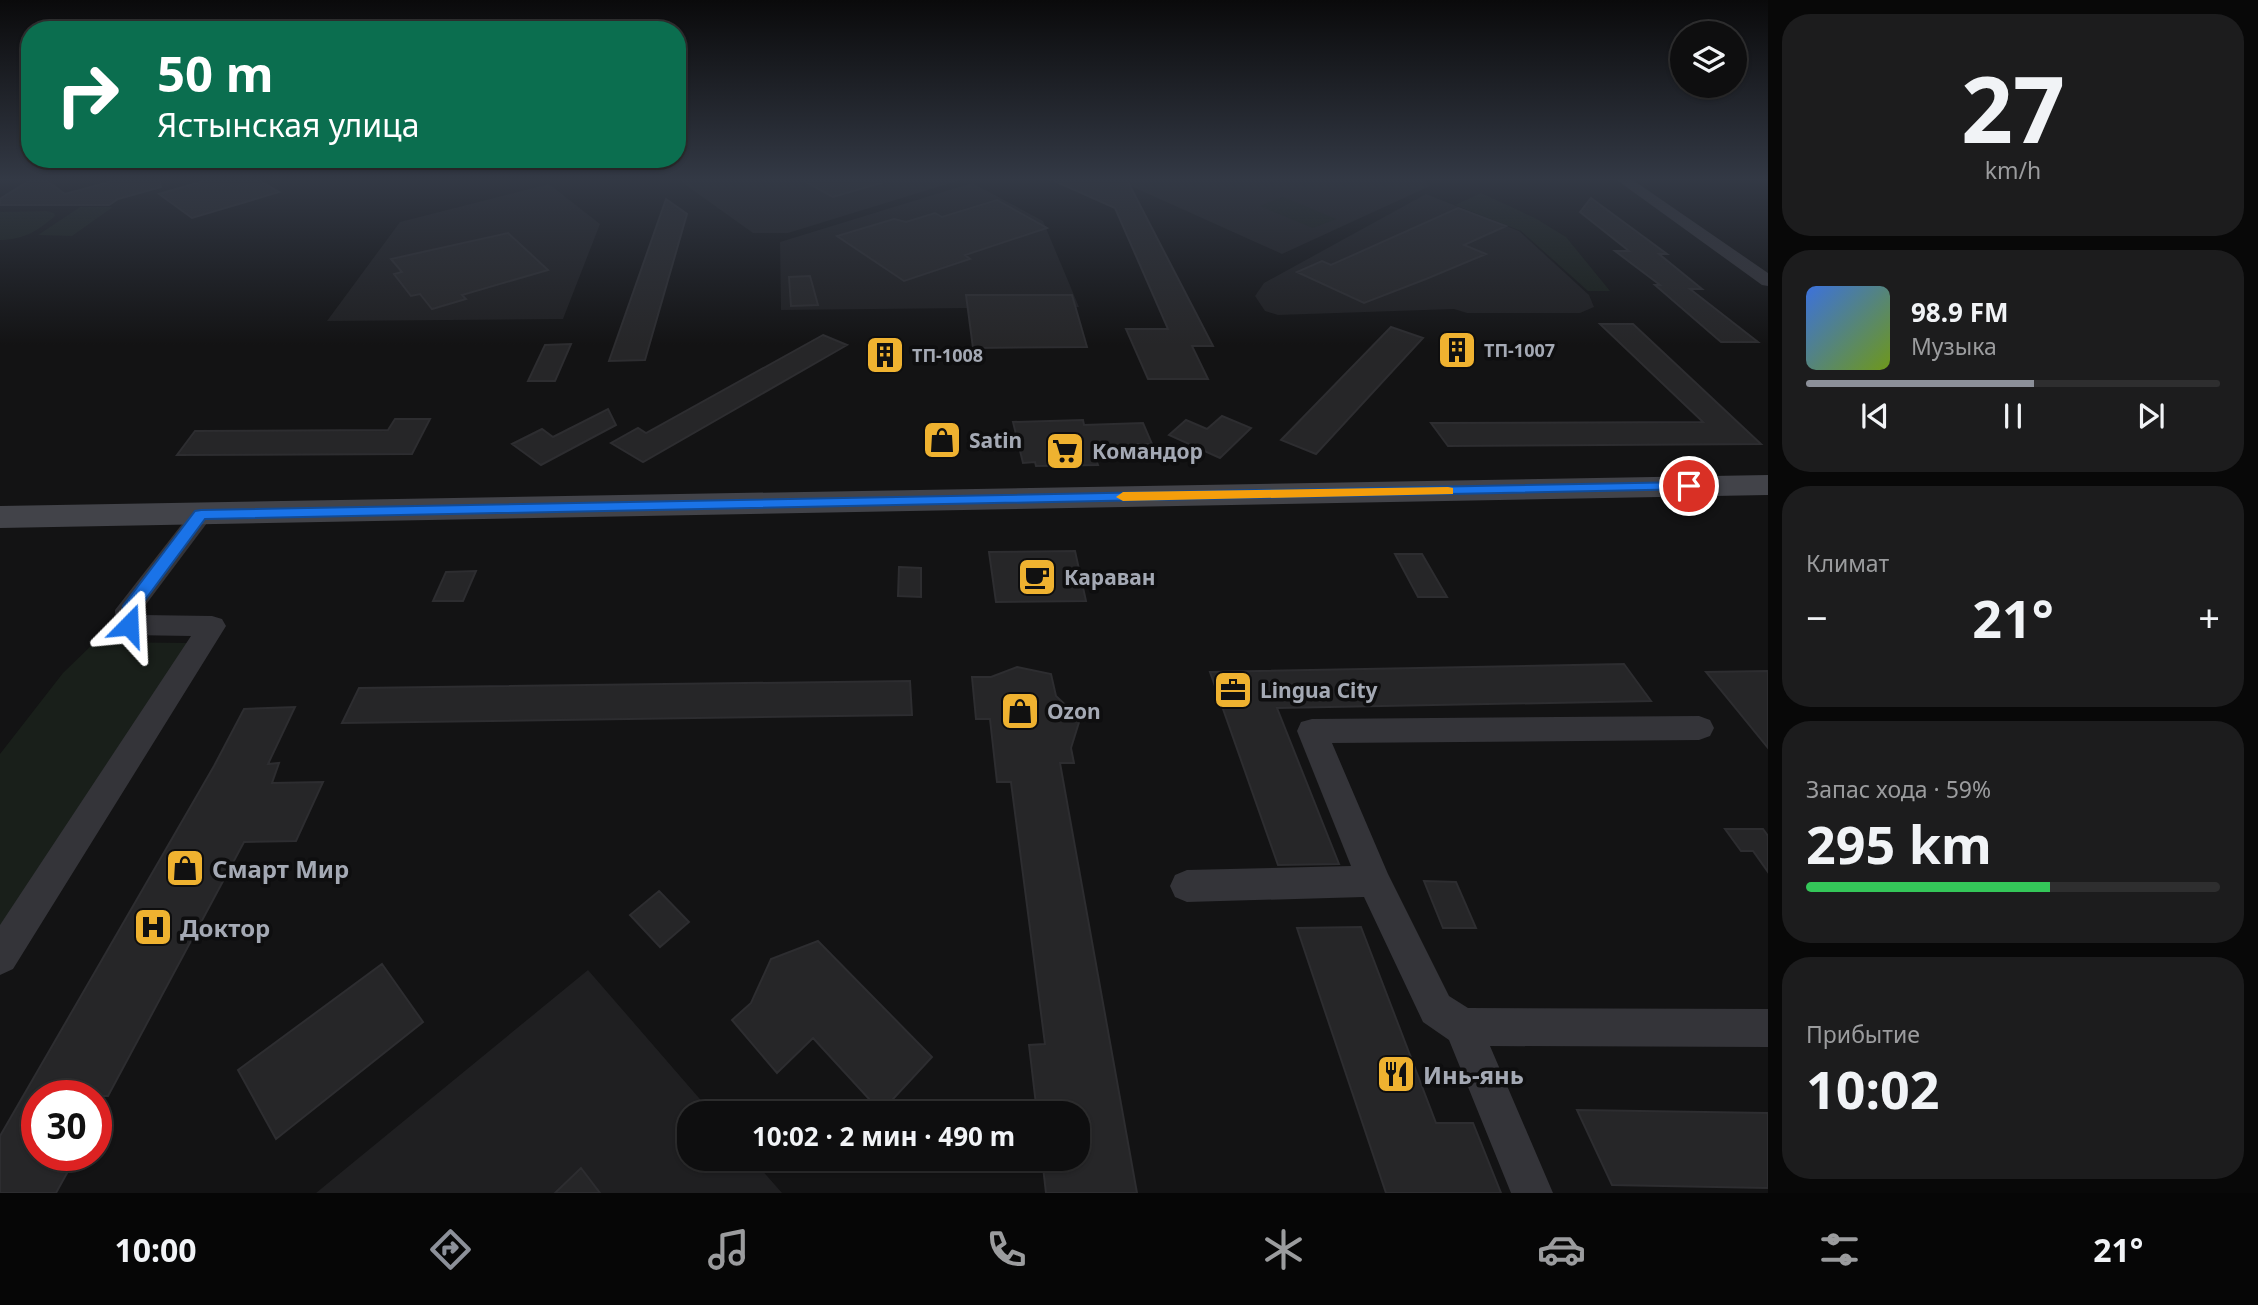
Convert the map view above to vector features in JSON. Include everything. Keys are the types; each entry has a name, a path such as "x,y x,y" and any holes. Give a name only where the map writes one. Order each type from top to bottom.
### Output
{"main road":[{"path":"0,517 1768,485"}],"street":[{"path":"1700,234 1768,281"},
{"path":"0,957 212,626 129,625 128,610 201,514"},
{"path":"1532,1193 1462,1027 1436,1009 1374,881 1312,731 1699,728"},
{"path":"1187,886 1374,881"},
{"path":"1462,1027 1768,1028"}],"shaded area":[{"path":"0,234 28,234 16,238 0,240"},
{"path":"40,234 75,234 72,236 38,235"},
{"path":"391,234 596,234 563,319 327,321"},
{"path":"807,234 1048,234 1079,307 781,310 780,242"},
{"path":"1237,234 1326,234 1282,254"},
{"path":"1354,234 1522,234 1589,295 1594,307 1580,313 1467,313 1454,309 1278,315 1265,311 1255,296 1264,283"},
{"path":"1524,234 1561,234 1566,237 1610,291 1588,291"},
{"path":"95,642 188,643 0,928 0,754 63,673"},
{"path":"588,970 702,1101 677,1101 677,1171 763,1171 782,1193 316,1193"}],"building":[{"path":"509,234 548,270 462,295 466,299 432,309 420,294 411,296 394,274 402,272 391,259"},
{"path":"654,234 681,234 645,360 609,361"},
{"path":"845,234 1030,234 965,255 970,259 904,281 837,236"},
{"path":"1126,234 1155,234 1213,346 1192,346 1208,379 1148,379 1126,329 1168,329"},
{"path":"1401,234 1489,234 1464,245 1486,254 1364,303 1297,272 1322,261 1331,265"},
{"path":"1607,234 1639,234 1667,254 1659,254 1702,289 1690,289 1758,342 1721,342 1655,285 1660,285 1615,251 1629,251"},
{"path":"810,276 818,305 791,306 789,277"},
{"path":"966,295 1072,295 1087,347 973,348"},
{"path":"1600,324 1633,324 1761,444 1448,446 1431,423 1703,422"},
{"path":"1391,327 1423,338 1316,454 1281,440"},
{"path":"823,335 847,345 643,462 611,443 638,428 646,433"},
{"path":"571,344 555,381 528,381 545,345"},
{"path":"608,409 616,425 541,465 512,444 542,429 553,437"},
{"path":"1222,416 1251,428 1220,458 1169,435 1186,420 1207,429"},
{"path":"395,419 430,419 412,454 177,455 195,431 388,430"},
{"path":"1083,420 1084,425 1143,423 1152,444 1134,444 1137,452 1117,452 1120,458 1096,459 1098,465 1036,466 1035,462 1023,463 1013,422"},
{"name":"Караван","path":"1075,551 1086,601 996,602 989,552"},
{"path":"1395,554 1422,554 1447,597 1418,597"},
{"path":"899,567 921,568 921,597 898,596"},
{"path":"476,571 463,601 433,601 446,572"},
{"path":"1624,664 1651,701 1277,708 1339,864 1278,865 1210,672"},
{"path":"1017,667 1051,674 1056,696 1080,719 1071,748 1074,763 1060,763 1137,1193 1046,1193 1043,1171 1090,1171 1090,1101 1036,1101 1029,1045 1045,1044 1011,782 997,782 990,719 976,719 972,677 991,677"},
{"path":"1768,671 1768,748 1706,672"},
{"path":"910,681 912,715 342,723 359,688"},
{"path":"295,707 268,764 279,763 272,783 323,782 296,841 244,842 112,1089 112,1080 32,1080 214,766 244,709"},
{"path":"1725,829 1763,829 1768,836 1768,872 1753,851 1741,851"},
{"path":"1424,881 1456,882 1476,928 1443,928"},
{"path":"659,891 689,922 660,947 630,915"},
{"path":"1361,927 1436,1123 1473,1123 1501,1193 1386,1193 1297,928"},
{"path":"818,941 932,1057 891,1101 871,1101 813,1038 777,1073 732,1020 751,1003 771,959"},
{"path":"382,964 423,1022 276,1139 238,1070"},
{"path":"21,1100 21,1171 68,1171 56,1193 0,1193 0,1136"},
{"path":"1577,1110 1768,1113 1768,1188 1612,1185"},
{"path":"581,1168 600,1193 555,1193"}],"slow traffic":[{"path":"1123,497 1448,491"}],"place":[{"name":"ТП-1007","path":"1457,350"},
{"name":"ТП-1008","path":"885,355"},
{"name":"Satin","path":"942,440"},
{"name":"Командор","path":"1065,451"},
{"name":"Караван","path":"1037,577"},
{"name":"Lingua City","path":"1233,690"},
{"name":"Ozon","path":"1020,711"},
{"name":"Смарт Мир","path":"185,868"},
{"name":"Доктор","path":"153,927"},
{"name":"Инь-янь","path":"1396,1074"}],"route":[{"path":"129,625 128,610 201,514 1689,486"}]}
